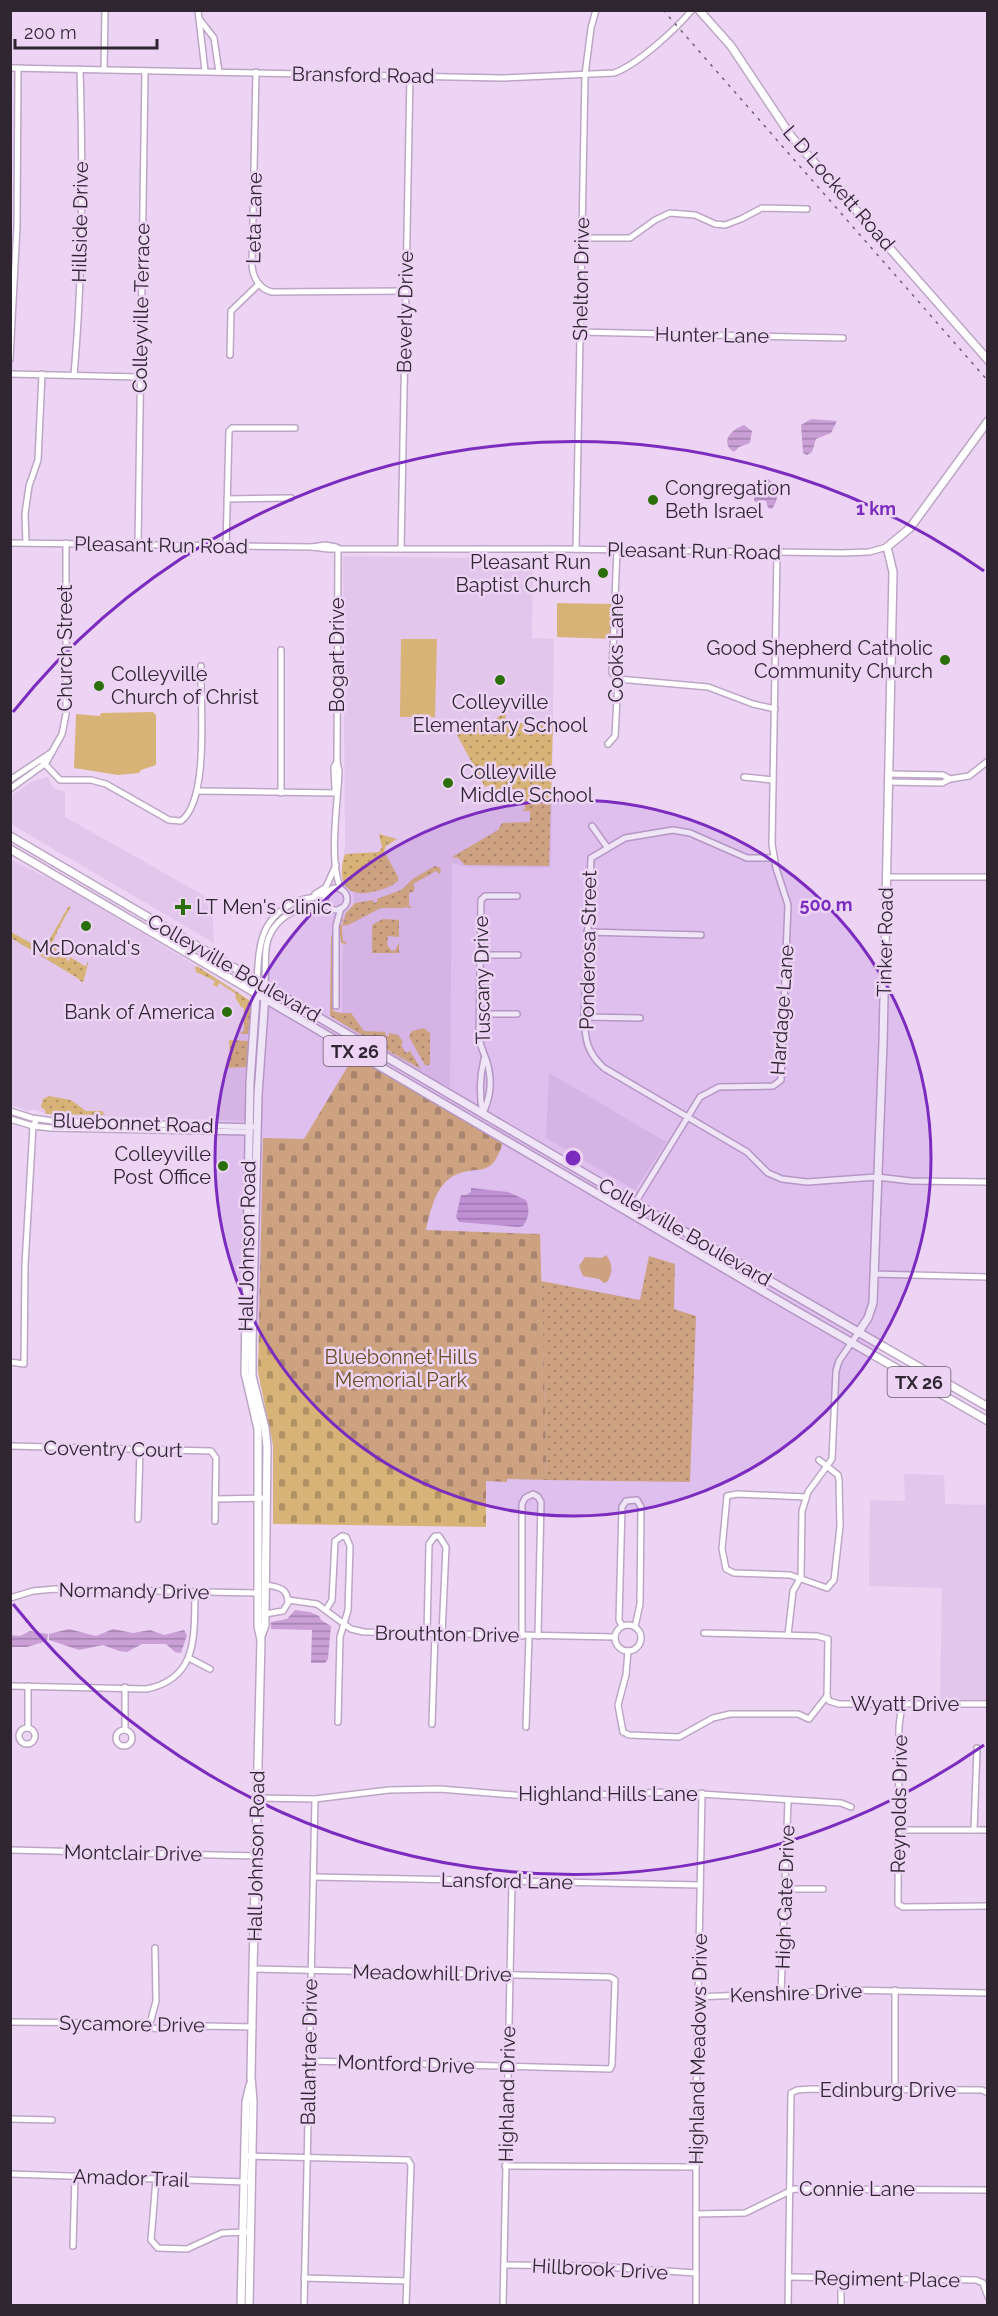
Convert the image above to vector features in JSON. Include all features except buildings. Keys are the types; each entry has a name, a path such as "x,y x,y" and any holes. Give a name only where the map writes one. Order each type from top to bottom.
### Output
{"main road":[{"name":"L D Lockett Road","path":"699,10 740,58 791,136 987,360"},
{"name":"Pleasant Run Road","path":"887,547 910,528 987,421"},
{"name":"Tinker Road","path":"858,1333 868,1318 873,1303 884,1043 893,572 887,547"},
{"name":"Colleyville Boulevard","path":"10,836 634,1203 987,1407"},
{"name":"Colleyville Boulevard","path":"10,849 987,1421"},
{"name":"Hall Johnson Road","path":"241,2306 248,2156 246,2102 251,2077 261,1636 258,1626 258,1429 245,1373 250,1071 257,981"},
{"name":"Hall Johnson Road","path":"261,1636 266,1614 265,1428 252,1376 258,1095 265,986"},
{"path":"250,1071 258,1095"},
{"path":"477,1123 483,1113"},
{"path":"726,1270 731,1259"},
{"name":"Hall Johnson Road","path":"246,2232 249,2306"}],"street":[{"path":"104,70 105,10"},
{"path":"198,10 205,71"},
{"name":"Shelton Drive","path":"576,549 585,75 591,28 596,10"},
{"name":"Bransford Road","path":"10,68 502,78 614,73 625,69 692,10"},
{"path":"199,18 214,38 219,72"},
{"path":"203,39 214,38"},
{"path":"10,359 18,68"},
{"name":"Hillside Drive","path":"74,375 81,165 80,69"},
{"name":"Colleyville Terrace","path":"138,546 145,71"},
{"name":"Leta Lane","path":"256,72 252,266 253,274 259,284 272,292 406,291"},
{"name":"Beverly Drive","path":"400,549 410,76"},
{"path":"582,238 630,238 655,220 670,213 695,215 721,225 735,222 762,208 807,209"},
{"path":"230,355 231,311 259,284"},
{"name":"Hunter Lane","path":"580,332 843,338"},
{"path":"10,374 140,377"},
{"path":"26,543 25,514 29,486 38,460 42,374"},
{"path":"226,547 230,429 295,428"},
{"path":"227,499 291,498"},
{"name":"Pleasant Run Road","path":"10,543 324,549 617,549 777,553 869,552 887,547"},
{"name":"Church Street","path":"11,787 43,762 53,751 62,734 66,714 66,543"},
{"name":"Bogart Drive","path":"338,548 337,762 334,771 336,865 341,888"},
{"name":"Cooks Lane","path":"608,744 615,736 618,679 612,673 617,549"},
{"name":"Hardage Lane","path":"634,1203 700,1097 719,1087 773,1086 781,1080 788,905 773,858 777,553"},
{"path":"281,650 281,793"},
{"path":"43,762 60,780 91,780 106,784 174,822 181,821 187,815 198,791 201,666"},
{"path":"618,679 708,687 753,704 775,709"},
{"path":"888,778 943,776 950,779 969,776 987,761"},
{"name":"Church Street","path":"10,780 43,762"},
{"path":"744,777 773,780"},
{"path":"198,791 336,793"},
{"path":"592,826 608,847"},
{"name":"Ponderosa Street","path":"773,858 747,858 690,833 673,830 633,836 594,855 590,861 584,1017 587,1046 597,1062 747,1152 768,1173 782,1179 807,1182 877,1177 910,1181 987,1182"},
{"path":"336,865 326,887 294,903 281,912 268,926 272,932 283,919 309,905 336,910 341,908"},
{"name":"Bogart Drive","path":"329,890 336,865"},
{"path":"887,877 987,878"},
{"path":"308,897 321,896 329,890 341,888 346,894 347,899 341,908 336,926 336,1006"},
{"path":"329,890 324,900 336,926"},
{"name":"Tuscany Drive","path":"483,1113 489,1104 489,1069 479,1038 481,900 485,896 517,896"},
{"path":"294,903 296,910"},
{"name":"Hall Johnson Road","path":"257,981 260,944 268,926"},
{"name":"Hall Johnson Road","path":"265,986 267,946 272,932"},
{"path":"587,932 701,935"},
{"path":"480,955 518,955"},
{"path":"480,1014 517,1014"},
{"path":"584,1017 640,1018"},
{"name":"Tuscany Drive","path":"483,1113 481,1084 484,1059"},
{"path":"481,1084 489,1083"},
{"name":"Bluebonnet Road","path":"10,1111 37,1119 174,1123 258,1130"},
{"name":"Bluebonnet Road","path":"10,1119 33,1126 71,1129 173,1131 249,1129"},
{"path":"10,1362 24,1364 25,1265 33,1126 37,1119"},
{"path":"108,1129 109,1121"},
{"path":"173,1131 174,1123"},
{"path":"874,1274 987,1277"},
{"path":"788,1635 793,1591 801,1577 802,1511 808,1492 832,1459 836,1371 839,1361 858,1333"},
{"name":"Coventry Court","path":"10,1446 211,1451 215,1455 215,1499"},
{"path":"138,1519 140,1450"},
{"path":"806,1497 737,1494 727,1496 722,1549 726,1569 734,1574 801,1577 827,1588 834,1580 840,1526 839,1480 838,1475 819,1460"},
{"path":"522,1636 522,1504 525,1498 533,1494 541,1502 538,1636"},
{"path":"215,1521 215,1499 266,1498"},
{"path":"622,1626 619,1620 622,1507 626,1501 633,1499 637,1500 641,1507 640,1604 635,1627"},
{"path":"326,1610 332,1600 335,1541 342,1536 346,1537 350,1546 348,1610 340,1637 338,1722"},
{"path":"427,1634 429,1544 435,1536 439,1536 446,1547 442,1635"},
{"path":"266,1585 283,1589 288,1600 287,1608 283,1611 266,1614"},
{"name":"Normandy Drive","path":"10,1598 33,1591 55,1589 258,1593"},
{"path":"10,1686 146,1689 163,1684 177,1674 189,1658 194,1639 195,1592"},
{"name":"Brouthton Drive","path":"288,1600 311,1602 351,1629 364,1632 615,1637"},
{"path":"622,1626 635,1627 640,1632 641,1642 635,1650 628,1651 617,1646 616,1632 622,1626"},
{"path":"628,1651 626,1675 618,1705 623,1732 629,1736 679,1737 713,1718 730,1714 798,1714 809,1719 827,1696 828,1639 817,1636 704,1633"},
{"path":"432,1724 435,1634"},
{"path":"526,1727 529,1636"},
{"path":"189,1658 210,1669"},
{"path":"28,1686 28,1728"},
{"path":"125,1687 125,1730"},
{"name":"Wyatt Drive","path":"827,1696 829,1701 839,1704 987,1704"},
{"name":"Reynolds Drive","path":"902,1704 899,1726 898,1904 903,1907 987,1906"},
{"path":"974,1830 977,1748"},
{"name":"Highland Hills Lane","path":"257,1798 315,1799 408,1789 440,1789 537,1797 669,1792 841,1803 851,1808"},
{"name":"Highland Meadows Drive","path":"696,2306 702,1794"},
{"name":"Ballantrae Drive","path":"304,2306 315,1799"},
{"name":"High Gate Drive","path":"781,1993 788,1801"},
{"path":"898,1830 987,1830"},
{"name":"Montclair Drive","path":"10,1850 256,1857"},
{"name":"Lansford Lane","path":"314,1877 700,1885"},
{"name":"Highland Drive","path":"503,2306 512,1882"},
{"path":"785,1889 823,1889"},
{"path":"149,2027 156,2001 155,1948"},
{"name":"Meadowhill Drive","path":"253,1969 610,1977 615,1980 616,1991 610,2069"},
{"path":"895,1990 895,2090"},
{"name":"Kenshire Drive","path":"698,1997 895,1990 987,1993"},
{"name":"Sycamore Drive","path":"10,2022 118,2023 149,2027 252,2027"},
{"name":"Montford Drive","path":"309,2061 610,2069"},
{"name":"Edinburg Drive","path":"791,2189 791,2093 797,2090 987,2092"},
{"path":"10,2119 52,2120"},
{"path":"248,2156 406,2159 410,2161 406,2306"},
{"path":"506,2166 696,2167"},
{"name":"Amador Trail","path":"10,2175 247,2181"},
{"path":"72,2246 75,2176"},
{"path":"156,2179 151,2240 155,2246 187,2249 222,2233 246,2232"},
{"path":"788,2306 791,2189"},
{"name":"Connie Lane","path":"696,2214 751,2211 791,2189 987,2190"},
{"name":"Hillbrook Drive","path":"504,2265 591,2266 696,2273"},
{"name":"Regiment Place","path":"789,2277 976,2280 983,2283 987,2297"},
{"path":"304,2278 407,2281"},
{"path":"841,2278 841,2306"}],"shaded area":[{"path":"811,419 837,421 831,433 816,439 812,452 807,455 803,453 801,425"},
{"path":"744,425 752,431 750,443 739,447 734,452 727,440 735,430"},
{"path":"766,477 773,484 777,496 772,509 768,508 766,501 762,500 757,503 754,501 755,487"},
{"path":"343,556 533,559 532,638 554,639 551,868 467,867 452,863 450,1087 421,1075 374,1048 342,1024 343,924 345,914 355,904 353,893 355,892 346,887 342,877 345,844"},
{"path":"48,777 53,788 65,792 65,817 212,900 214,943 11,824 13,795 31,782"},
{"path":"10,859 70,889 240,993 249,1007 245,1121 51,1115 11,1105"},
{"path":"549,1073 666,1142 635,1190 546,1138"},
{"path":"471,1188 508,1192 526,1200 527,1220 523,1226 518,1227 459,1222 456,1217 461,1195 471,1192"},
{"path":"904,1474 944,1475 945,1504 987,1505 987,1702 940,1701 942,1588 869,1586 870,1500 905,1501"},
{"path":"295,1610 319,1616 331,1626 328,1659 325,1663 311,1663 312,1630 271,1629 271,1622 287,1619"},
{"path":"69,1629 96,1636 113,1629 133,1633 150,1630 164,1635 184,1630 187,1635 181,1653 175,1652 166,1644 142,1644 127,1652 103,1645 79,1650 49,1640 49,1634"},
{"path":"30,1631 48,1634 47,1641 27,1647 11,1647 11,1635 20,1636"}],"green space":[{"path":"557,603 613,604 611,639 557,637"},
{"path":"401,639 437,639 435,717 400,717"},
{"path":"505,705 506,723 553,723 549,866 465,865 458,858 452,857 498,830 502,823 530,822 530,811 522,811 525,809 525,789 497,789 493,796 490,792 495,789 493,784 485,787 456,733 456,726 459,722 493,720 503,712"},
{"path":"153,712 156,715 156,765 141,770 139,773 118,775 74,768 76,714 100,716 101,713"},
{"path":"379,834 397,839 386,846 384,851 398,881 376,891 358,893 351,891 343,881 344,856 379,852 382,847"},
{"path":"435,866 441,868 440,874 436,871 413,884 415,888 409,893 409,906 413,908 404,906 405,908 381,908 342,926 343,941 347,942 341,943 339,926 343,924 342,921 339,922 340,918 343,918 344,924 345,914 355,903 373,900 374,903 377,902 377,899 401,890 414,878"},
{"path":"71,906 52,943 59,946 61,943 61,952 69,956 66,960 69,961 70,957 85,966 87,962 88,964 83,983 11,938 11,932 45,951 68,907"},
{"path":"383,919 399,920 399,937 388,936 387,945 392,951 399,943 399,953 372,953 372,925"},
{"path":"331,935 334,937 333,1011 351,1013 364,1031 385,1032 386,1036 389,1036 389,1033 398,1035 406,1053 410,1051 421,1069 330,1016"},
{"path":"197,966 249,1000 251,1010 248,1034 240,1032 244,1031 244,1008 235,997 236,994 219,983 217,987 213,985 215,981 196,972"},
{"path":"424,1028 430,1033 430,1063 428,1066 425,1065 409,1037 412,1031"},
{"path":"229,1040 248,1041 247,1067 227,1068 230,1057"},
{"path":"378,1044 421,1070 377,1045"},
{"name":"Bluebonnet Hills Memorial Park","path":"354,1056 503,1142 498,1155 487,1168 458,1174 444,1183 433,1203 426,1230 540,1234 547,1480 486,1481 486,1527 273,1524 273,1445 258,1372 263,1138 304,1139"},
{"path":"49,1096 71,1100 86,1111 102,1111 105,1115 46,1114 41,1107 43,1099"},
{"path":"606,1255 611,1268 607,1282 583,1276 579,1266 585,1257 602,1258"},
{"path":"649,1256 675,1264 674,1309 696,1316 690,1482 547,1480 541,1281 640,1300"}],"railway":[{"path":"663,10 988,381"}],"place":[{"name":"Congregation Beth Israel","path":"653,500"},
{"name":"Pleasant Run Baptist Church","path":"603,573"},
{"name":"Good Shepherd Catholic Community Church","path":"945,660"},
{"name":"Colleyville Elementary School","path":"500,680"},
{"name":"Colleyville Church of Christ","path":"99,686"},
{"name":"Colleyville Middle School","path":"448,783"},
{"name":"LT Men's Clinic","path":"183,907"},
{"name":"McDonald's","path":"86,926"},
{"name":"Bank of America","path":"227,1012"},
{"name":"Colleyville Post Office","path":"223,1166"}]}
